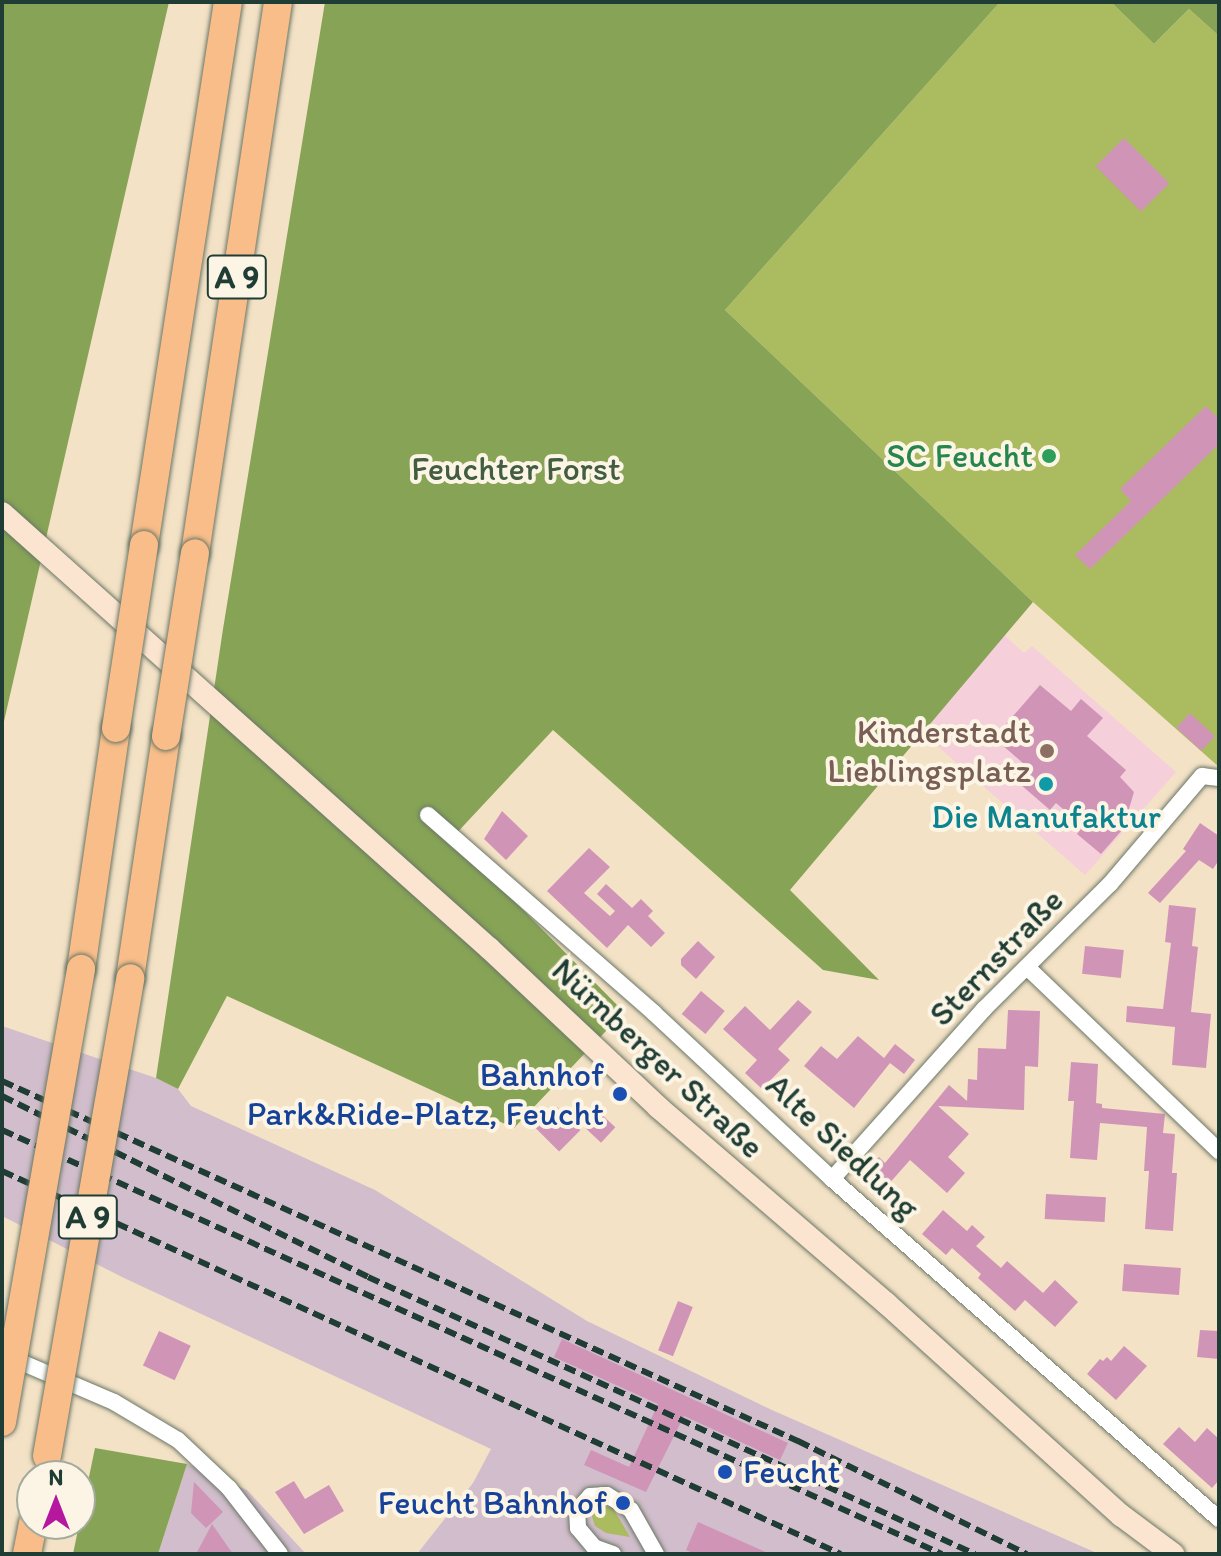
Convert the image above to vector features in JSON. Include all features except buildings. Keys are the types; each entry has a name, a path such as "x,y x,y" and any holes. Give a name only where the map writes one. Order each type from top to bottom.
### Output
{"highway":[{"name":"A 9","path":"2,1422 81,969 228,2"},
{"name":"A 9","path":"46,1460 130,978 278,2"}],"main road":[{"name":"Nürnberger Straße","path":"2,513 528,984 658,1107 887,1304 1122,1516 1173,1554"}],"street":[{"name":"Sternstraße","path":"832,1179 984,1009 1110,884 1210,777"},
{"name":"Alte Siedlung","path":"428,815 654,1013 832,1179 1219,1519"},
{"path":"1028,968 1219,1151"},
{"path":"2,1354 114,1402 178,1440 229,1488 280,1554"},
{"path":"613,1554 594,1547 578,1528 577,1511 590,1496 607,1495 631,1510 656,1554"}],"shaded area":[{"name":"Kinderstadt Lieblingsplatz","path":"1003,634 1024,653 1032,646 1176,772 1085,875 919,730"},
{"path":"2,1026 156,1078 178,1089 191,1106 375,1190 587,1321 772,1410 1099,1554 417,1554 473,1483 491,1449 124,1278 2,1216"},
{"path":"187,1464 247,1490 306,1554 158,1554"}],"green space":[{"path":"2,2 169,2 2,730"},
{"name":"Feuchter Forst","path":"325,2 1000,2 725,310 1033,602 790,890 879,980 823,970 553,730 452,838 624,1012 514,1128 227,996 178,1089 156,1078 223,629"},
{"name":"SC Feucht","path":"1000,2 1111,2 1154,44 1189,9 1219,36 1219,767 1033,602 725,310"},
{"path":"1111,2 1219,2 1219,36 1189,9 1154,44"},
{"path":"95,1448 187,1464 158,1554 73,1554 76,1540 96,1540 96,1460 93,1460"},
{"path":"598,1505 613,1508 630,1537 606,1533 595,1526 591,1513"}],"railway":[{"path":"2,1081 798,1441 1027,1554"},
{"path":"2,1096 368,1277 975,1554"},
{"path":"2,1130 942,1554"},
{"path":"2,1171 841,1554"}],"place":[{"name":"SC Feucht","path":"1049,456"},
{"name":"Kinderstadt Lieblingsplatz","path":"1047,751"},
{"name":"Die Manufaktur","path":"1046,784"},
{"name":"Bahnhof Park&Ride-Platz, Feucht","path":"620,1094"},
{"name":"Feucht","path":"725,1472"},
{"name":"Feucht Bahnhof","path":"623,1503"}]}
